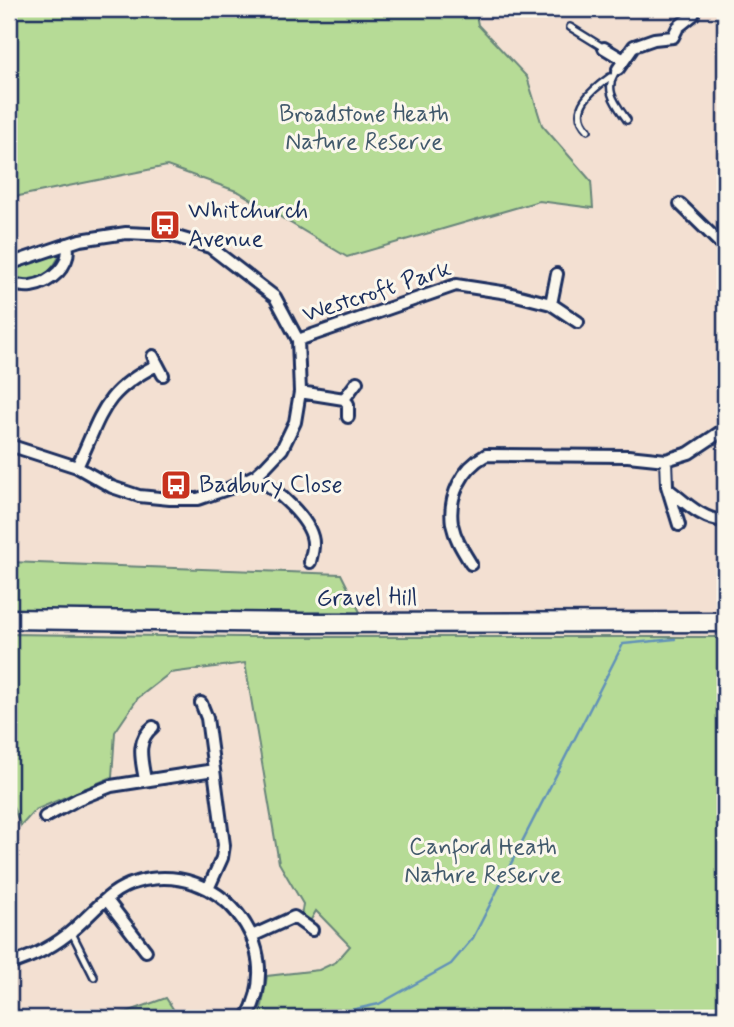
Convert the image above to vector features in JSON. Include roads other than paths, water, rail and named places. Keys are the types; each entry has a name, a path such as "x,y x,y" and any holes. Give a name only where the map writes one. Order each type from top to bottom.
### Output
{"main road":[{"name":"Gravel Hill","path":"9,619 305,623 725,622"}],"street":[{"path":"604,48 617,69 634,46 654,39 673,37 678,27 693,16 694,9"},
{"path":"680,204 725,248"},
{"path":"9,264 67,244 126,233 170,234 210,247 275,297 298,340 300,391 295,422 282,449 256,475 198,499 139,496 112,487 76,467 9,445"},
{"path":"9,283 28,287 49,280 60,271 67,257 67,244"},
{"path":"551,304 557,274"},
{"name":"Westcroft Park","path":"298,340 456,285 508,293 551,304 578,322"},
{"path":"76,467 94,425 115,393 130,379 158,365"},
{"path":"344,399 357,382"},
{"path":"300,391 344,399 348,404 348,417"},
{"path":"471,564 459,543 452,522 458,486 465,471 474,461 486,455 511,454 628,456 666,460 689,453 725,429"},
{"path":"666,460 668,489 679,525"},
{"path":"256,475 293,508 309,527 314,544 310,562"},
{"path":"668,489 700,514 716,521 725,521"},
{"path":"201,703 207,718 224,845 222,858 208,889"},
{"path":"145,780 140,751 143,738 153,727"},
{"path":"45,817 100,790 214,770"},
{"path":"9,964 43,950 71,931 120,888 153,878 187,880 208,889 237,911 252,936 258,956 259,987 247,1018"},
{"path":"106,899 146,951"},
{"path":"252,936 295,917 312,930"}],"lane":[{"path":"570,27 604,48"},
{"path":"617,69 614,101 627,120"},
{"path":"588,130 580,117 582,105 587,95 617,69"},
{"path":"71,931 94,976"}],"waterway":[{"path":"314,1018 379,1004 451,964 473,938 623,644 675,639"}],"place":[{"name":"Whitchurch Avenue","path":"165,225"},
{"name":"Badbury Close","path":"176,485"}],"park label":[{"name":"Broadstone Heath Nature Reserve","path":"364,128"},
{"name":"Canford Heath Nature Reserve","path":"483,861"}]}
